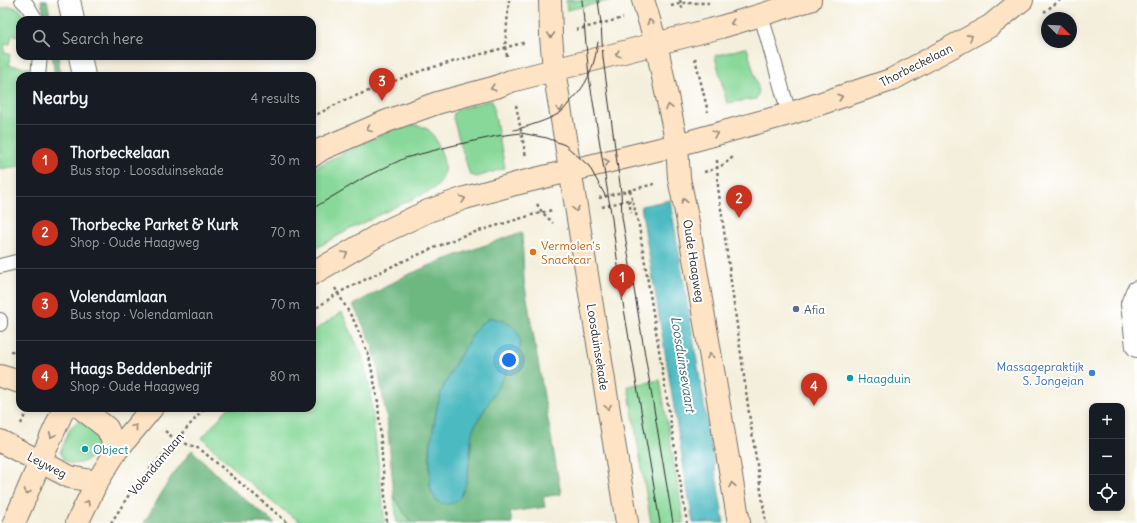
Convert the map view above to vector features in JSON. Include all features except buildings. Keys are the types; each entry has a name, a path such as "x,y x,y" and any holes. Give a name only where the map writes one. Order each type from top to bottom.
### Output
{"street":[{"path":"69,0 72,16"},
{"path":"316,271 382,233 428,211 465,198 569,171 554,70 550,0"},
{"path":"316,153 322,149 387,121 437,103 496,87 511,81 721,27 810,0"},
{"name":"Thorbeckelaan","path":"569,171 678,145 789,114 891,80 990,26 1022,0"},
{"name":"Oude Haagweg","path":"645,6 656,43 678,145 679,178 739,523"},
{"path":"81,60 83,72"},
{"name":"Loosduinsekade","path":"569,171 627,523"},
{"path":"1137,292 1132,304 1137,346"},
{"path":"0,376 16,381"},
{"path":"14,523 62,412"},
{"path":"86,412 107,428 117,450"},
{"path":"76,523 97,482 117,450 149,412"},
{"name":"Leyweg","path":"0,441 70,477 97,482"}],"lane":[{"path":"22,0 34,16"},
{"path":"761,15 789,114"},
{"path":"38,72 40,60"},
{"path":"0,266 16,262"}],"path":[{"path":"509,0 505,47 534,199 542,212"},
{"path":"680,0 682,3 716,150 718,187 726,249 766,523"},
{"path":"316,115 345,100 426,69 551,36 645,6 710,2"},
{"path":"316,308 338,293 399,263 462,236 542,212 718,169"},
{"path":"630,190 631,213"},
{"path":"597,208 630,199"},
{"path":"630,199 639,226 687,523"},
{"path":"316,271 338,293 354,321 370,363 378,402 387,523"},
{"name":"Volendamlaan","path":"111,523 134,487 202,412"},
{"path":"176,440 200,449 288,523"}],"green space":[{"path":"41,0 47,0 50,16 44,16"},
{"path":"566,0 613,0 567,10"},
{"path":"10,6 19,9 24,16 16,16 16,36 12,35 10,44 5,44 4,53 10,54 9,65 29,68 28,72 16,72 16,167 0,169 0,9"},
{"path":"747,48 759,91 756,99 727,103 715,56"},
{"path":"53,60 59,60 60,72 54,72"},
{"path":"492,100 505,168 477,177 471,175 469,172 453,118 454,113 458,109"},
{"path":"403,125 420,126 429,130 438,144 444,164 444,174 438,185 432,190 356,226 316,248 316,167"},
{"path":"522,232 524,281 561,494 543,497 545,507 510,512 512,523 411,523 394,497 387,420 377,364 368,335 353,305 405,276 438,262","holes":["490,318 505,321 520,349 473,429 471,435 471,449 467,478 432,494 430,487 430,449 437,407 442,390 456,362 479,325"]},
{"path":"342,312 362,356 369,384 385,523 302,523 276,505 242,476 202,438 225,412 316,412 316,329"},
{"path":"660,380 684,523 651,523 628,386"},
{"path":"78,421 87,424 91,428 97,438 98,447 94,455 86,461 71,464 64,459 60,452 71,427"},
{"path":"192,450 235,492 275,523 144,523 171,477"},
{"path":"394,497 411,523 397,523"}],"water":[{"name":"Loosduinsevaart","path":"670,200 724,523 693,523 641,206"},
{"path":"490,318 503,321 513,327 519,336 520,349 473,429 467,479 463,491 457,500 449,504 436,501 430,487 430,449 437,407 442,390 456,362 479,325"}],"tram line":[{"path":"582,0 589,77 612,219 622,297 660,523"},
{"path":"598,0 603,58 621,192 622,217 673,523"},
{"path":"514,130 543,121 555,116 563,110 575,97 589,76 598,42"},
{"path":"316,207 365,177 405,158 497,136 521,133 547,138 565,145 589,166 606,197"}],"place":[{"name":"Volendamlaan","path":"382,101"},
{"name":"Thorbecke Parket & Kurk","path":"739,218"},
{"name":"Vermolen's Snackcar","path":"533,252"},
{"name":"Thorbeckelaan","path":"622,297"},
{"name":"Afia","path":"796,309"},
{"name":"Massagepraktijk S. Jongejan","path":"1092,373"},
{"name":"Haagduin","path":"850,378"},
{"name":"Haags Beddenbedrijf","path":"814,406"},
{"name":"Object","path":"85,449"}]}
